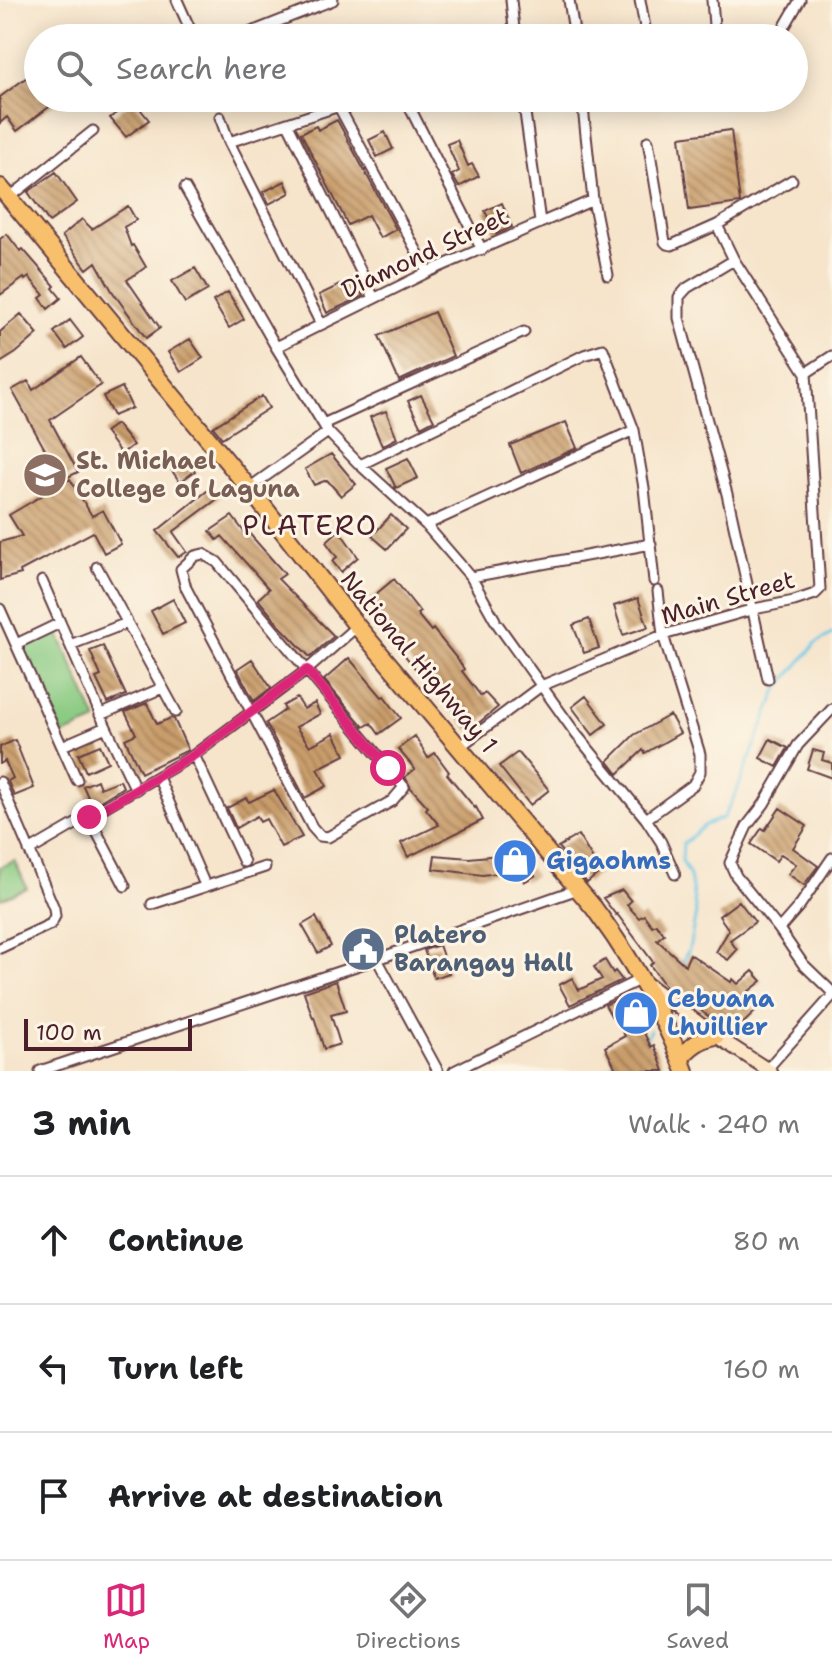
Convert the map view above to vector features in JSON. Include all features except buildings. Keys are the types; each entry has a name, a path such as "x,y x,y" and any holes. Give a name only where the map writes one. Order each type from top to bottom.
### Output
{"highway":[{"name":"National Highway 1","path":"4,193 249,488 357,626 579,889 615,936 641,979 682,1065"},
{"path":"682,1065 690,1047 705,1038 716,1036"}],"main road":[{"path":"641,979 716,1036 768,1070"}],"street":[{"path":"177,0 188,24"},
{"path":"272,24 333,0"},
{"path":"511,0 514,24"},
{"path":"569,0 573,24"},
{"path":"640,0 644,24"},
{"path":"712,0 714,24"},
{"path":"786,24 800,0"},
{"path":"229,142 324,112"},
{"path":"342,112 428,272"},
{"path":"412,112 482,250"},
{"path":"525,112 540,222"},
{"path":"584,112 593,200 608,275"},
{"path":"220,117 229,142 321,324"},
{"path":"288,124 374,298"},
{"path":"4,193 93,131"},
{"path":"648,141 667,244 672,245 717,225 792,180"},
{"path":"185,188 325,428 360,465 426,525 471,577 496,623 541,686 646,819 661,842 675,874"},
{"name":"Diamond Street","path":"276,347 428,272 593,200"},
{"path":"717,225 734,260 806,373 832,356"},
{"path":"734,260 687,288 679,297 679,318 727,494 768,679"},
{"path":"249,488 325,428 524,332"},
{"path":"360,465 584,355 603,349 634,430 654,581"},
{"name":"Main Street","path":"458,748 541,686 663,635 794,601 815,594 820,589 806,373"},
{"path":"426,525 634,430"},
{"path":"471,577 651,544"},
{"path":"203,554 217,562 307,670 404,787 392,801 328,837 320,836 312,827 186,588 181,569 195,556 203,554"},
{"path":"97,567 176,712"},
{"path":"42,581 136,790"},
{"path":"646,819 693,785 700,772 700,754 663,635 658,591"},
{"path":"0,609 77,780"},
{"path":"16,644 60,623"},
{"path":"70,645 127,623"},
{"path":"29,851 194,755 307,670 357,626"},
{"path":"100,715 162,688"},
{"path":"768,1070 832,994 803,964 736,876 730,863 747,826 764,804 798,745 832,709"},
{"path":"62,746 106,727"},
{"path":"194,755 244,862"},
{"path":"158,777 205,885"},
{"path":"0,782 55,916 51,924 0,948"},
{"path":"89,817 125,886"},
{"path":"779,929 800,905 832,858"},
{"path":"152,904 265,867"},
{"path":"40,1071 579,889"},
{"path":"377,959 438,1071"},
{"path":"454,1071 641,979"}],"green space":[{"path":"56,628 97,721 63,735 20,643"},
{"path":"15,861 27,888 0,899 0,867"}],"waterway":[{"path":"681,965 689,949 696,913 690,876 682,861 683,844 705,825 723,818 777,690 816,643 832,634"},
{"path":"645,1041 650,1030"},
{"path":"604,1071 614,1064"}],"place":[{"name":"St. Michael College of Laguna","path":"45,475"},
{"name":"Gigaohms","path":"515,861"},
{"name":"Platero Barangay Hall","path":"363,949"},
{"name":"Cebuana Lhuillier","path":"636,1013"}],"district":[{"name":"PLATERO","path":"310,525"}],"route":[{"path":"89,817 194,755 307,670 388,768"}]}
